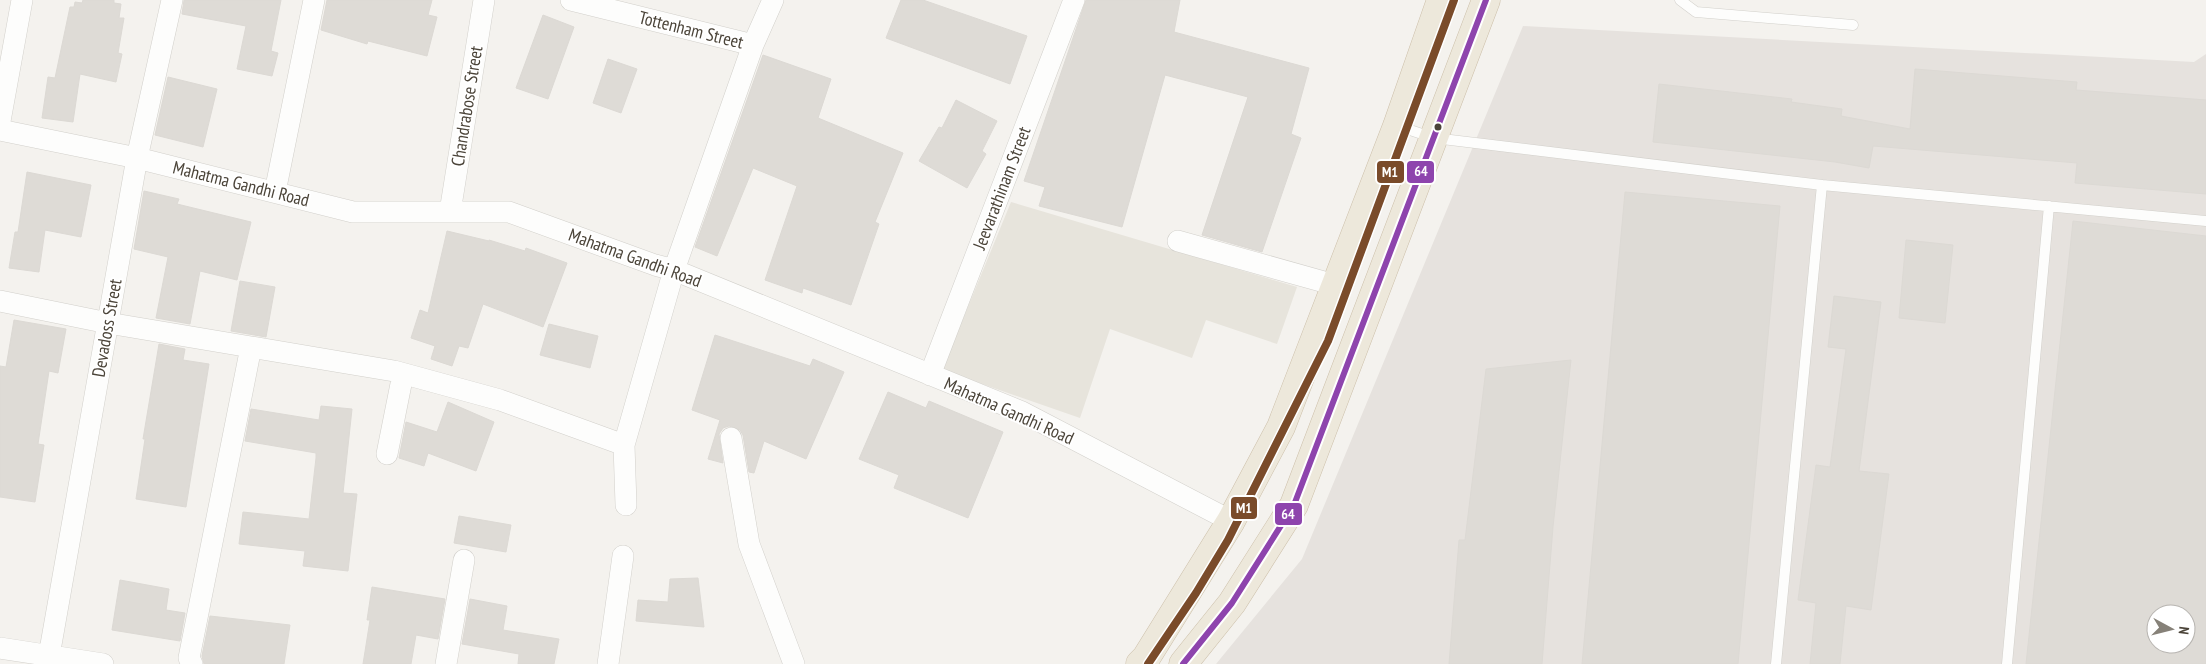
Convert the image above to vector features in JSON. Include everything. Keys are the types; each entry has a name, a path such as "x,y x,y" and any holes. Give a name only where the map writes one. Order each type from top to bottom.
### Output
{"highway":[{"path":"1140,664 1146,658 1231,521 1281,427 1397,126 1441,0"},
{"path":"1183,664 1232,603 1294,505 1486,0"}],"street":[{"path":"0,121 22,0"},
{"name":"Devadoss Street","path":"49,656 137,158 172,0"},
{"path":"275,192 314,0"},
{"name":"Chandrabose Street","path":"450,212 484,0"},
{"name":"Tottenham Street","path":"570,0 753,45"},
{"path":"626,505 624,445 674,270 753,45 772,0"},
{"name":"Jeevarathinam Street","path":"930,376 1074,0"},
{"name":"Mahatma Gandhi Road","path":"0,130 137,158 354,212 509,212 655,265 674,270 1022,412 1231,521"},
{"path":"1178,241 1335,285"},
{"path":"0,301 108,323 404,374 500,400 624,445"},
{"path":"192,664 189,658 251,347"},
{"path":"387,454 404,374"},
{"path":"731,438 748,544 794,664"},
{"path":"608,664 623,556"},
{"path":"446,664 464,560"},
{"path":"0,648 103,664"}],"lane":[{"path":"1680,0 1696,12 1853,25"},
{"path":"1397,126 1434,138 1822,185 2206,220"},
{"path":"1776,664 1822,185"},
{"path":"2007,664 2050,206"}],"shaded area":[{"path":"1523,26 2194,62 2206,54 2206,664 1216,664 1302,559"},
{"path":"1011,202 1297,287 1277,344 1206,320 1192,358 1110,329 1080,418 942,370"}],"building":[{"path":"83,0 114,0 114,3 121,4 119,18 124,18 118,53 122,54 116,82 80,74 73,122 42,118 48,77 55,78 70,7 74,7 75,2 82,3"},
{"path":"184,0 281,0 271,51 278,53 272,76 237,69 246,26 182,14"},
{"path":"327,0 432,0 428,15 437,17 427,56 368,41 367,44 321,30"},
{"path":"901,0 923,0 1027,36 1010,84 886,38"},
{"path":"1086,0 1180,0 1174,32 1309,68 1291,134 1301,138 1262,252 1202,235 1248,97 1165,75 1122,227 1039,206 1045,187 1024,181"},
{"path":"543,15 574,27 548,99 516,88"},
{"path":"763,55 831,79 818,118 903,153 875,222 879,224 851,305 803,288 802,293 765,280 797,186 753,168 717,256 695,247"},
{"path":"608,59 637,69 621,113 593,103"},
{"path":"1915,69 2077,82 2076,90 2206,100 2206,194 2075,183 2077,163 1873,146 1869,168 1835,162 1653,142 1659,84 1792,99 1791,102 1842,109 1841,116 1910,129"},
{"path":"168,77 217,89 203,147 155,135"},
{"path":"956,100 997,121 982,151 986,154 967,188 919,161 939,127 942,128"},
{"path":"27,172 91,185 81,237 45,230 39,272 9,268 15,232 18,232"},
{"path":"144,191 179,199 177,204 251,222 237,280 200,271 190,324 156,318 168,257 134,249"},
{"path":"1625,192 1780,206 1738,664 1582,664"},
{"path":"2073,221 2206,236 2206,664 2026,664"},
{"path":"447,231 489,240 525,251 526,248 567,263 543,327 483,304 468,348 459,346 452,366 431,359 435,346 411,338 420,310 428,313"},
{"path":"1906,240 1953,245 1945,323 1899,318"},
{"path":"240,281 275,287 266,337 231,331"},
{"path":"1834,296 1881,302 1859,471 1889,474 1871,610 1846,606 1840,664 1810,664 1816,603 1798,600 1816,465 1830,467 1846,349 1828,347"},
{"path":"14,320 66,329 58,373 49,371 38,444 44,445 35,502 0,497 0,366 6,367"},
{"path":"549,324 598,336 590,368 540,355"},
{"path":"715,335 810,366 813,359 844,372 806,459 764,441 754,473 749,472 743,435 740,430 729,426 723,428 719,434 723,463 708,459 720,420 692,410"},
{"path":"159,344 185,349 183,360 209,364 186,507 136,499 145,439 143,439"},
{"path":"1571,360 1553,527 1542,664 1449,664 1459,540 1465,540 1486,369"},
{"path":"888,392 926,408 929,401 1003,432 968,518 894,488 899,475 859,459"},
{"path":"448,402 494,422 476,471 428,453 424,466 399,458 406,422 437,432"},
{"path":"321,406 352,409 343,493 357,494 348,571 303,566 305,551 239,544 243,512 309,519 316,458 316,453 245,441 251,409 319,420"},
{"path":"459,516 511,525 506,552 454,543"},
{"path":"698,578 704,627 636,621 638,600 668,602 670,579"},
{"path":"120,580 169,589 166,610 185,613 180,641 112,630"},
{"path":"372,587 445,599 438,639 416,635 411,664 363,664 370,620 367,620"},
{"path":"470,599 507,606 503,630 559,639 554,664 518,664 519,654 462,644"},
{"path":"210,616 290,625 284,664 204,664 202,656"}],"transit line":[{"name":"M1","path":"1148,664 1196,593 1228,540 1328,341 1454,0"},
{"name":"64","path":"1183,664 1232,603 1294,505 1486,0"}]}
